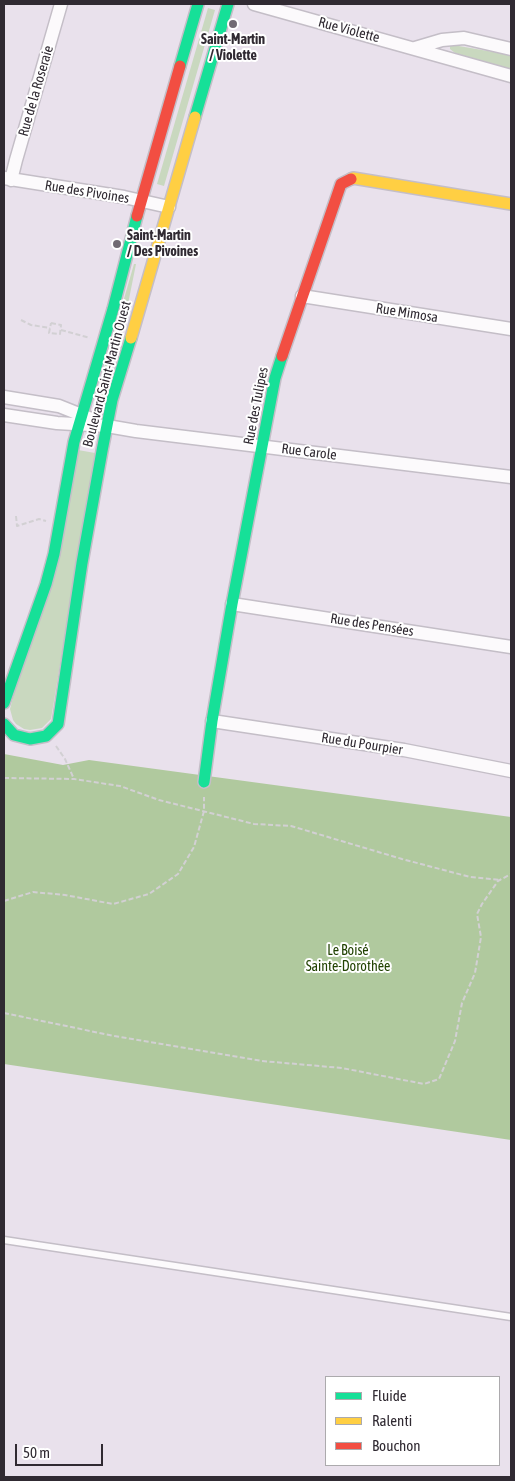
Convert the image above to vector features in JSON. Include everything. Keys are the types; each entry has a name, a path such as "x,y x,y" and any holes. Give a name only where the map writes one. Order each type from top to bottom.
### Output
{"street":[{"name":"Rue de la Roseraie","path":"8,179 61,4"},
{"name":"Boulevard Saint-Martin Ouest","path":"4,703 46,584 54,554 74,442 198,4"},
{"name":"Boulevard Saint-Martin Ouest","path":"49,734 57,727 59,719 82,563 114,396 228,4"},
{"name":"Rue Violette","path":"254,4 511,76"},
{"path":"414,48 442,40 464,38 511,49"},
{"name":"Rue des Tulipes","path":"204,782 212,721 232,604 264,446 275,378 342,184 353,178 511,204"},
{"name":"Rue des Pivoines","path":"8,179 169,207"},
{"name":"Rue Mimosa","path":"302,296 511,329"},
{"name":"Rue Carole","path":"4,397 59,406 80,420 136,431 511,477"},
{"path":"4,415 57,423 80,420"},
{"name":"Rue des Pensées","path":"232,604 511,647"},
{"name":"Rue du Pourpier","path":"212,721 404,750 511,771"},
{"path":"4,726 14,735 26,739 38,738 49,734"}],"lane":[{"path":"4,1240 511,1317"}],"path":[{"path":"21,320 31,325 50,328"},
{"path":"51,323 61,325 60,330 60,334 49,333 51,323"},
{"path":"60,330 90,338"},
{"path":"16,516 17,526 38,519 48,521"},
{"path":"49,734 74,779"},
{"path":"4,778 74,779 120,786 159,800 254,824 291,826 470,877 501,880"},
{"path":"4,900 33,892 113,904 149,894 178,874 194,848 204,811 204,782"},
{"path":"4,1013 114,1036 262,1061 342,1068 424,1084 439,1079 455,1041 462,1003 475,973 481,937 477,914 498,881 511,874"}],"green space":[{"path":"208,8 215,10 164,186 157,184"},
{"path":"450,46 511,55 511,70 455,53 450,49"},
{"path":"134,264 136,264 124,324 103,398 96,396"},
{"path":"78,450 95,453 51,719 42,728 24,729 13,720 10,709"},
{"name":"Le Boisé Sainte-Dorothée","path":"4,754 63,765 89,760 511,817 511,1140 4,1064"}],"traffic: fast":[{"path":"180,66 198,4"},
{"path":"195,117 228,4"},
{"path":"4,703 46,584 54,554 74,442 113,309 137,216"},
{"path":"4,724 14,735 30,739 46,736 58,724 82,563 102,451 112,400 131,338"},
{"path":"204,782 212,721 232,604 275,378 282,356"}],"traffic: slow":[{"path":"131,338 195,117"},
{"path":"351,179 511,204"}],"traffic: jam":[{"path":"137,216 180,66"},
{"path":"282,356 341,184 351,179"}],"place":[{"name":"Saint-Martin / Violette","path":"233,24"},
{"name":"Saint-Martin / Des Pivoines","path":"117,244"}]}
